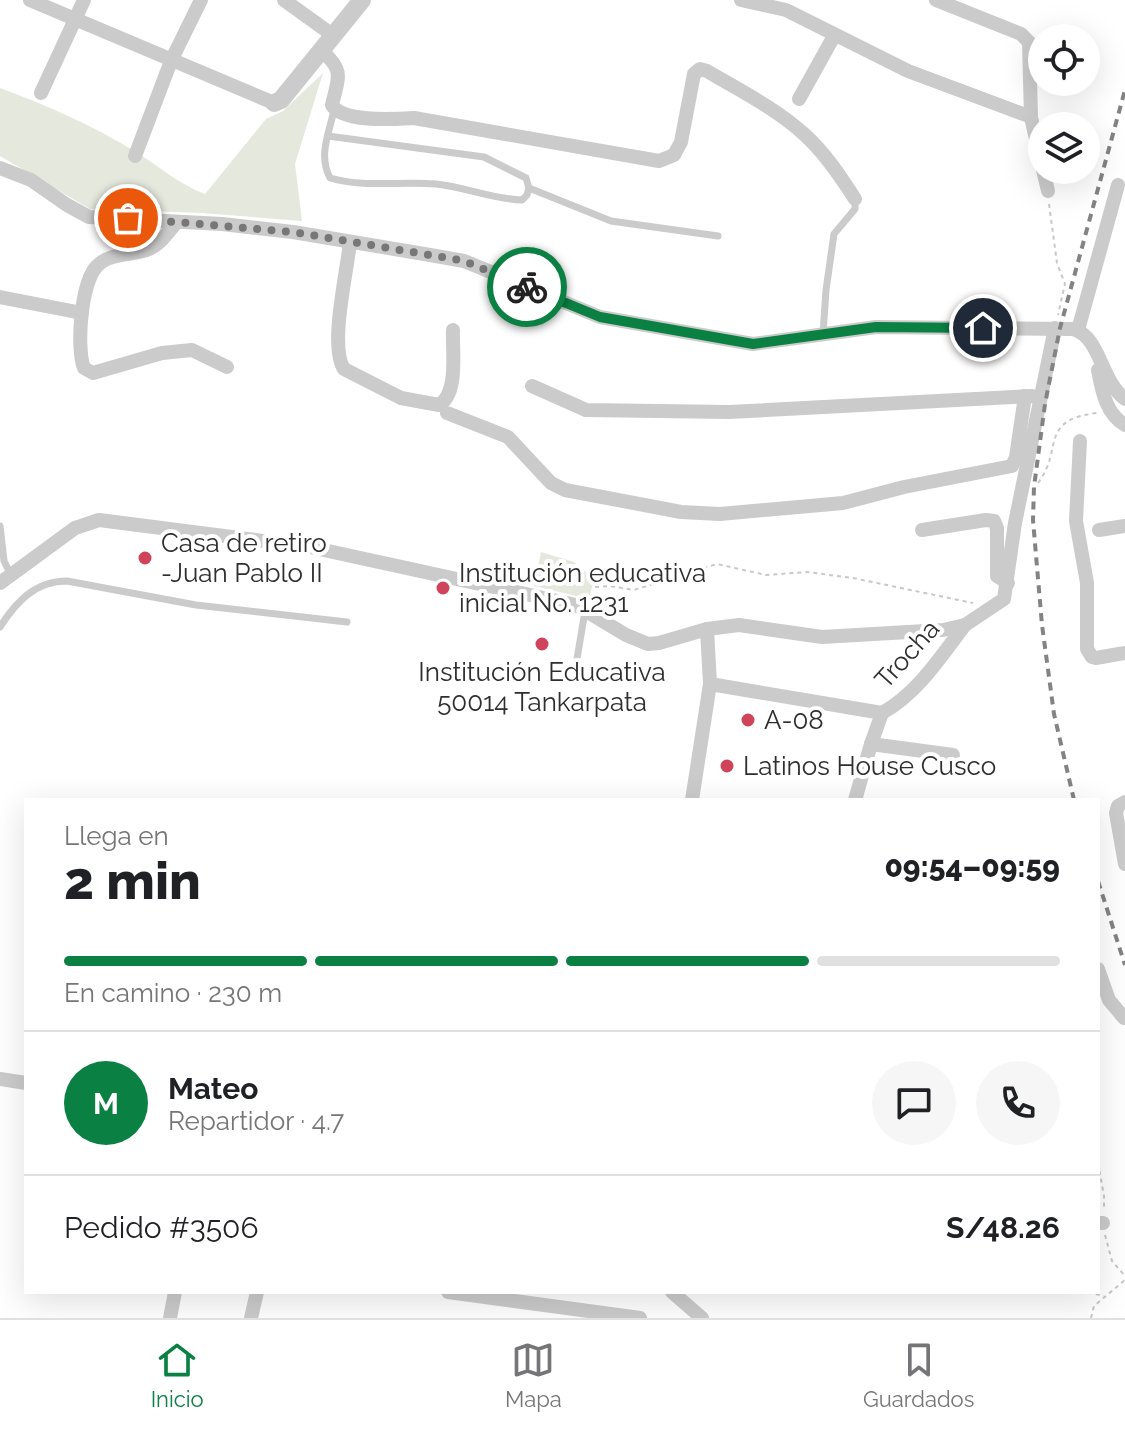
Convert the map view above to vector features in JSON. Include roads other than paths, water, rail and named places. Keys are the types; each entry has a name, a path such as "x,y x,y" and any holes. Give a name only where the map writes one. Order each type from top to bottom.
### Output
{"street":[{"path":"30,0 274,103 281,100 362,0"},
{"path":"41,93 84,0"},
{"path":"135,156 171,61 201,0"},
{"path":"284,0 328,44 337,63 339,73 332,105 334,110 385,120 414,118 659,161 674,155 681,142 694,74 700,69 754,99 805,135 843,179 855,199"},
{"path":"741,0 788,5 834,36 934,81 1028,116"},
{"path":"936,0 964,6 1021,34 1029,42 1031,112"},
{"path":"799,99 834,36"},
{"path":"0,168 31,180 89,217 236,225 464,261 600,317 753,344 876,327 1055,328 1085,334"},
{"path":"1046,184 1048,191"},
{"path":"1118,185 1085,334 1105,400 1114,416 1125,425"},
{"path":"176,223 148,249 113,257 97,266 87,289 82,313 79,356 84,368 93,373 162,353 192,350 227,367"},
{"path":"350,242 339,318 339,355 344,369 401,398 439,405 451,389 453,330"},
{"path":"0,297 82,313"},
{"path":"5,578 75,528 99,520 310,547 585,609 626,635 648,644 707,629 739,625 822,637 943,630 965,625 1004,599 1015,523 1055,328"},
{"path":"1085,334 1111,384 1125,399"},
{"path":"532,386 586,410 729,412 1041,396"},
{"path":"447,413 508,437 551,483 565,490 681,512 720,514 843,503 904,487 1012,466 1025,396"},
{"path":"1080,441 1076,521 1087,583 1087,649 1096,658 1125,653"},
{"path":"922,530 994,521 997,528 997,576 1008,583"},
{"path":"1099,530 1125,526"},
{"name":"Trocha","path":"882,713 895,706 922,680 965,625"},
{"path":"692,798 710,684 707,629"},
{"path":"710,684 882,713 856,798"},
{"path":"871,744 953,755"},
{"path":"1125,802 1118,806 1116,813 1125,864"},
{"path":"1100,975 1109,1000 1124,1018"},
{"path":"1125,1012 1125,1030"},
{"path":"0,1079 24,1083"},
{"path":"170,1318 175,1294"},
{"path":"251,1318 257,1294"},
{"path":"463,1294 640,1318"},
{"path":"674,1294 702,1318"}],"lane":[{"path":"328,136 484,157 526,178 529,188 522,200 431,184 346,183 330,178 322,155 334,110"},
{"path":"529,188 611,221 718,236"},
{"path":"823,334 834,234 855,209 855,199"},
{"path":"0,526 5,578"},
{"path":"0,627 13,606 53,581 196,605 347,622"},
{"path":"576,665 585,609"}],"railway":[{"path":"1074,798 1054,714 1042,625 1033,520 1034,487 1045,404 1060,328 1125,90"},
{"path":"1100,887 1125,965"}],"place":[{"name":"Casa de retiro -Juan Pablo II","path":"145,558"},
{"name":"Institución educativa inicial No. 1231","path":"443,588"},
{"name":"Institución Educativa 50014 Tankarpata","path":"542,644"},
{"name":"A-08","path":"748,720"},
{"name":"Latinos House Cusco","path":"727,766"}]}
